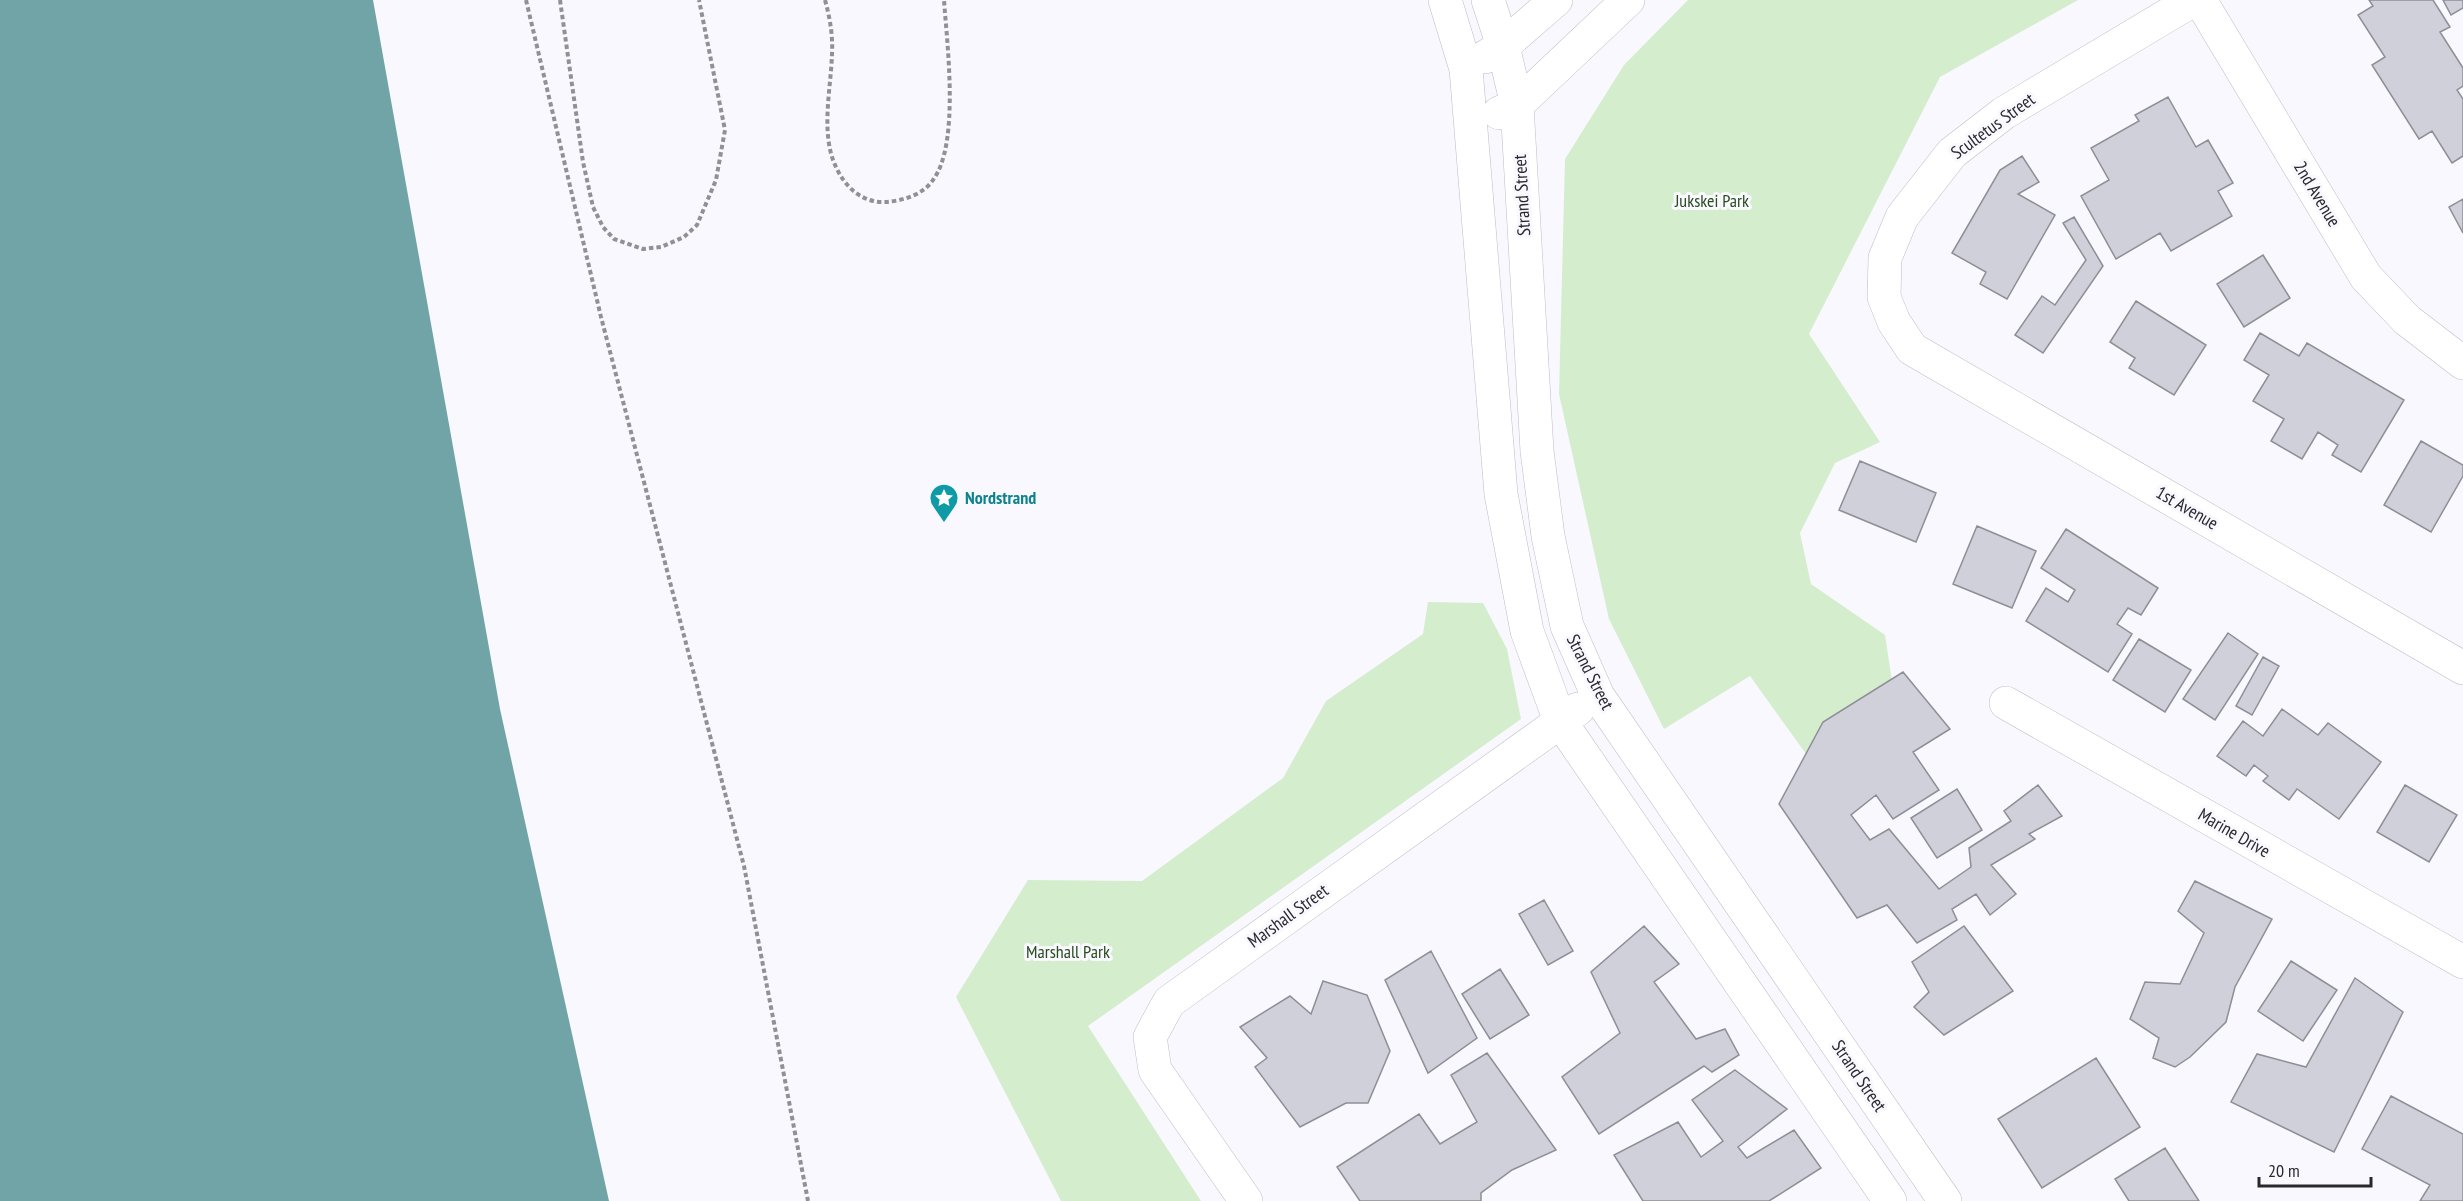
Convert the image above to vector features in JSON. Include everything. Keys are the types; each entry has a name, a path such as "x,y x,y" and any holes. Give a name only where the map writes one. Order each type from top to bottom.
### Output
{"street":[{"path":"1445,0 1466,69 1501,494 1527,631 1560,721 1890,1201"},
{"name":"Strand Street","path":"1488,0 1503,46 1517,105 1537,451 1548,536 1567,627 1598,696 1945,1201"},
{"path":"1466,69 1503,46 1556,0"},
{"path":"1470,126 1517,105 1628,0"},
{"name":"Scultetus Street","path":"1912,349 1894,322 1884,297 1885,258 1902,217 1952,153 2004,113 2193,0"},
{"name":"2nd Avenue","path":"2200,0 2366,277 2408,320 2463,363"},
{"name":"1st Avenue","path":"1912,349 2463,668"},
{"name":"Marshall Street","path":"1246,1201 1155,1070 1150,1037 1169,1002 1598,696"},
{"name":"Marine Drive","path":"2006,703 2463,962"}],"path":[{"path":"526,0 604,328 744,866 808,1201"},
{"path":"560,0 582,162 593,207 603,228 614,239 643,249 661,247 676,240 697,225 716,180 725,130 699,0"},
{"path":"825,0 832,31 827,122 835,166 849,187 864,200 879,202 899,201 920,192 934,180 941,159 948,136 950,114 944,0"}],"green space":[{"name":"Jukskei Park","path":"1688,0 2078,0 1940,77 1809,334 1880,442 1835,463 1800,533 1811,584 1885,635 1892,681 1809,758 1750,676 1664,729 1609,619 1559,394 1565,159 1624,65"},
{"name":"Marshall Park","path":"1428,602 1483,603 1507,649 1521,719 1088,1026 1201,1201 1061,1201 956,997 1028,880 1142,881 1283,778 1326,701 1423,634"}],"water":[{"path":"0,0 373,0 500,709 609,1201 0,1201"}],"building":[{"path":"2369,0 2433,0 2450,27 2440,32 2463,68 2463,86 2457,90 2463,99 2463,156 2452,163 2432,131 2419,139 2372,65 2385,57 2358,15 2373,6"},
{"path":"2443,0 2463,0 2463,8 2451,15"},
{"path":"2168,97 2196,147 2208,140 2233,183 2218,191 2232,216 2171,251 2160,233 2116,259 2081,196 2109,180 2091,148 2139,121 2135,115"},
{"path":"2022,156 2039,182 2018,194 2055,215 2007,299 1980,284 1986,272 1952,253 2000,170"},
{"path":"2463,199 2463,233 2449,207"},
{"path":"2074,217 2103,266 2043,353 2015,335 2042,296 2055,305 2086,260 2063,223"},
{"path":"2263,255 2290,298 2244,327 2217,284"},
{"path":"2136,301 2206,345 2174,395 2129,368 2135,358 2110,342"},
{"path":"2260,333 2299,356 2307,343 2404,400 2361,472 2332,455 2338,445 2318,432 2302,459 2271,441 2284,419 2253,401 2269,375 2244,360"},
{"path":"2421,441 2463,465 2463,476 2431,532 2384,505"},
{"path":"1860,461 1936,493 1916,542 1839,510"},
{"path":"1977,526 2036,551 2012,608 1953,584"},
{"path":"2066,529 2158,588 2141,615 2128,608 2117,624 2132,634 2108,672 2026,621 2046,588 2068,602 2075,590 2041,568"},
{"path":"2228,633 2258,654 2215,720 2183,699"},
{"path":"2139,639 2191,670 2165,712 2113,680"},
{"path":"2263,657 2279,666 2252,715 2236,706"},
{"path":"1903,672 1950,729 1913,752 1939,790 1893,819 1876,795 1851,815 1870,840 1889,829 1939,889 1971,867 1969,848 2011,821 2004,811 2038,785 2062,816 2029,834 2035,839 1991,865 2016,894 1990,915 1976,894 1952,909 1957,920 1917,943 1887,905 1857,918 1779,804 1823,722"},
{"path":"2282,709 2318,735 2328,723 2381,762 2339,819 2297,789 2289,800 2263,781 2268,776 2254,765 2246,776 2217,756 2243,721 2263,736"},
{"path":"2405,785 2457,815 2429,862 2377,832"},
{"path":"1957,789 1982,830 1937,858 1911,818"},
{"path":"2195,881 2272,919 2235,987 2226,1022 2190,1057 2175,1067 2153,1058 2159,1038 2130,1019 2145,982 2180,984 2204,933 2178,911"},
{"path":"1544,900 1573,951 1548,965 1519,914"},
{"path":"1644,926 1679,964 1654,982 1696,1039 1725,1029 1739,1055 1712,1072 1704,1066 1599,1134 1562,1077 1620,1033 1591,972"},
{"path":"1964,926 2013,991 1944,1035 1914,1007 1929,992 1912,962"},
{"path":"1431,951 1477,1038 1428,1073 1385,980"},
{"path":"2291,961 2337,990 2303,1041 2258,1011"},
{"path":"1500,969 1529,1015 1490,1039 1462,994"},
{"path":"2355,978 2403,1012 2334,1152 2231,1102 2257,1054 2306,1067"},
{"path":"1323,981 1367,995 1390,1051 1368,1103 1346,1103 1300,1127 1255,1067 1267,1058 1240,1027 1290,996 1311,1014"},
{"path":"1487,1053 1556,1150 1512,1170 1481,1193 1481,1201 1360,1201 1337,1167 1419,1114 1440,1144 1477,1122 1451,1075"},
{"path":"2096,1058 2140,1127 2042,1188 1998,1119"},
{"path":"1735,1070 1787,1109 1738,1147 1747,1158 1794,1130 1821,1168 1769,1201 1643,1201 1614,1155 1678,1122 1701,1157 1723,1141 1692,1100"},
{"path":"2391,1096 2463,1134 2463,1201 2420,1201 2430,1185 2362,1149"},
{"path":"2165,1148 2199,1201 2129,1201 2115,1179"}],"place":[{"name":"Nordstrand","path":"944,524"}]}
